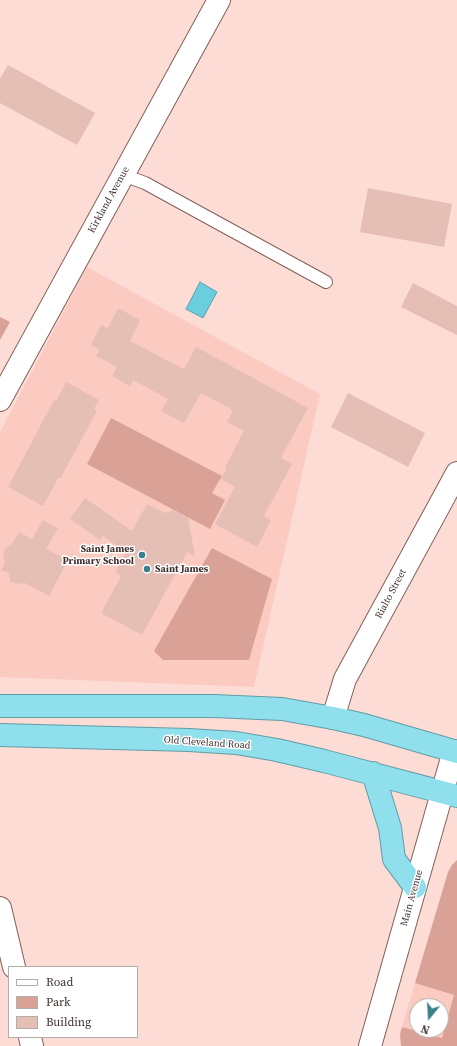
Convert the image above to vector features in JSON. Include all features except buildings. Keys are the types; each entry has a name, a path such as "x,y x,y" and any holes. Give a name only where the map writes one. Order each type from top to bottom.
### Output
{"highway":[{"path":"0,706 246,706 282,708 372,727 456,753"},
{"name":"Old Cleveland Road","path":"0,735 236,743 277,750 373,773 449,794"},
{"path":"373,773 389,823 394,860 415,887"}],"street":[{"name":"Kirkland Avenue","path":"0,400 219,0"},
{"name":"Rialto Street","path":"333,718 345,679 457,472"},
{"name":"Main Avenue","path":"370,1046 415,887 449,794 456,753"},
{"path":"0,908 14,966"}],"lane":[{"path":"123,175 145,183 326,282"}],"shaded area":[{"name":"Saint James Primary School","path":"87,267 320,394 254,687 0,677 0,432"},
{"path":"415,983 454,995 449,1013 449,998 411,998"},
{"path":"409,1003 409,1029 402,1027"}],"green space":[{"path":"0,317 10,322 0,340"},
{"path":"111,418 222,476 212,493 225,500 210,529 87,464"},
{"path":"212,548 272,579 249,660 163,660 154,651"},
{"path":"457,860 457,1046 401,1046 400,1034 402,1027 409,1029 409,1038 449,1038 449,1013 454,995 415,983 448,872"}],"water":[{"path":"200,282 217,292 203,318 186,309"}],"place":[{"name":"Saint James Primary School","path":"142,555"},
{"name":"Saint James","path":"147,569"}]}
